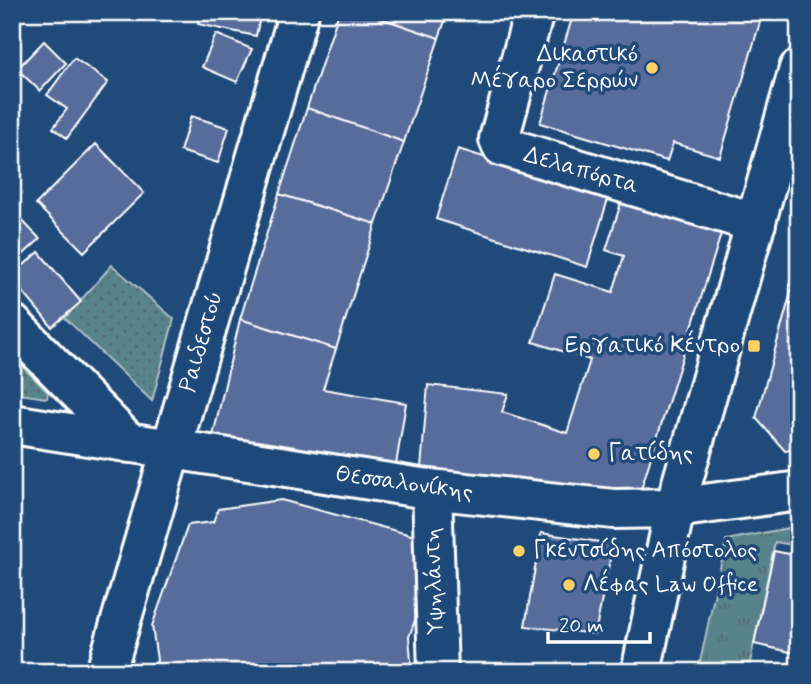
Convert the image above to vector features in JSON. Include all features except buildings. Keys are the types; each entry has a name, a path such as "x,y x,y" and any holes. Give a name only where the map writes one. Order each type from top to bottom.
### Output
{"street":[{"name":"Ραιδεστού","path":"106,672 299,12"},
{"name":"Δελαπόρτα","path":"534,12 499,139 502,146 755,223"},
{"path":"641,672 675,508 799,69"},
{"path":"12,324 129,443"},
{"name":"Θεσσαλονίκης","path":"12,424 432,490 613,509 675,508 799,491"},
{"name":"Υψηλάντη","path":"432,490 438,672"}],"green space":[{"path":"112,265 174,319 152,401 65,318"},
{"path":"12,356 48,392 47,398 12,393"},
{"path":"799,526 799,546 775,542 748,672 722,672 699,667 726,540"}],"place":[{"name":"Δικαστικό Μέγαρο Σερρών","path":"652,68"},
{"name":"Εργατικό Κέντρο","path":"754,346"},
{"name":"Γατίδης","path":"594,454"},
{"name":"Γκεντσίδης Απόστολος","path":"519,551"},
{"name":"Λέφας Law Office","path":"569,585"}]}
